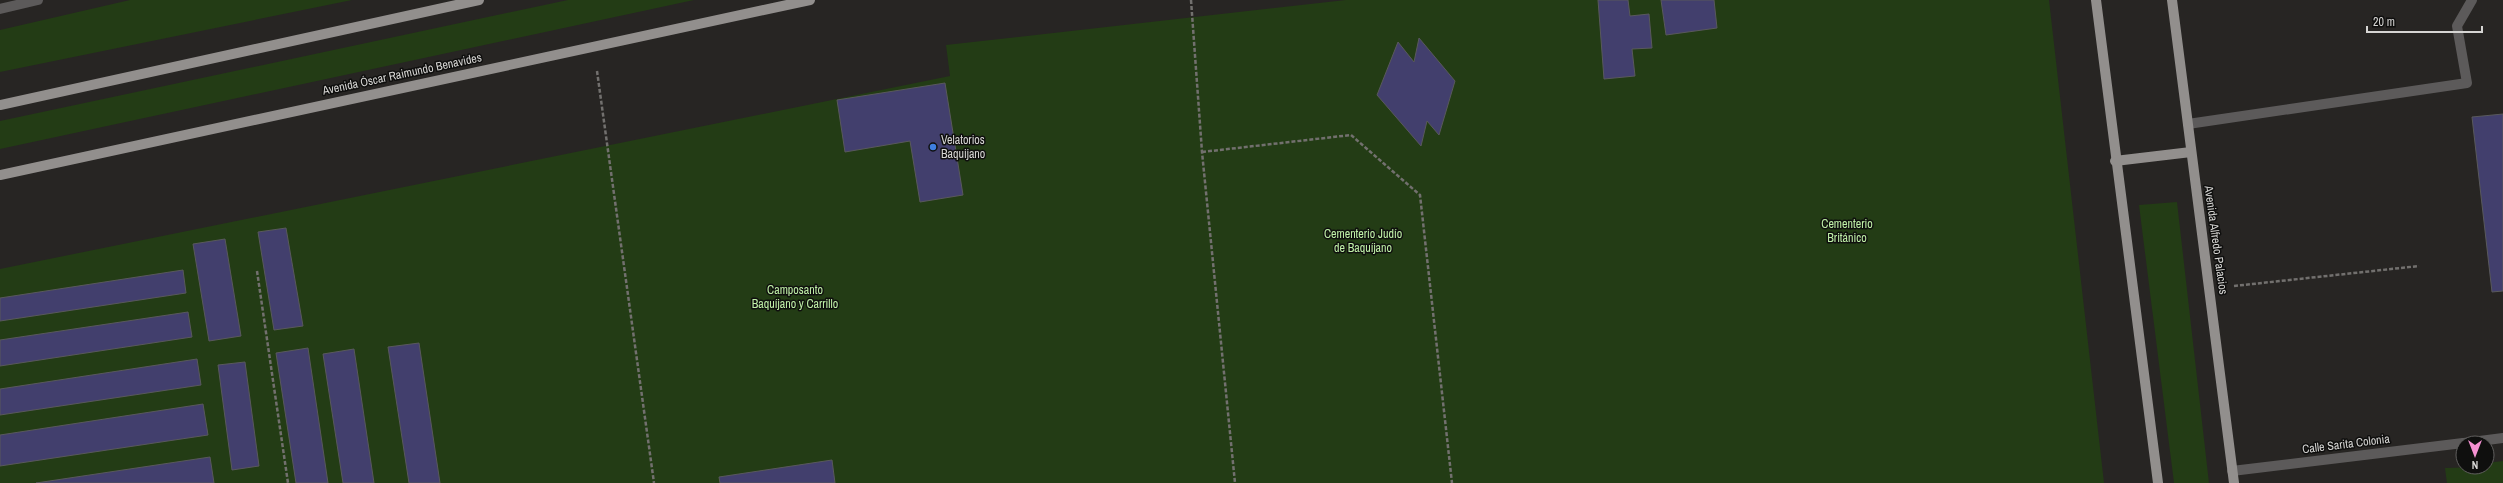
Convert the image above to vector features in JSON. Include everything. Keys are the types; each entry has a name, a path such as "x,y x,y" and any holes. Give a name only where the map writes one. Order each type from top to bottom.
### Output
{"main road":[{"path":"0,105 479,0"},
{"name":"Avenida Óscar Raimundo Benavides","path":"0,175 594,45 810,0"},
{"path":"2096,0 2158,483"},
{"name":"Avenida Alfredo Palacios","path":"2172,0 2234,483"},
{"path":"2116,160 2191,152"}],"street":[{"path":"0,9 38,0"},
{"path":"2188,124 2467,83 2457,26 2472,0"},
{"name":"Calle Sarita Colonia","path":"2232,471 2455,444"}],"path":[{"path":"1191,0 1202,152 1235,483"},
{"path":"594,45 654,483"},
{"path":"1202,152 1351,135 1420,195 1452,483"},
{"path":"2209,288 2419,266"},
{"path":"257,271 288,483"}],"green space":[{"path":"130,0 352,0 0,72 0,30"},
{"path":"568,0 694,0 0,149 0,121"},
{"path":"1346,0 2049,0 2104,483 0,483 0,269 950,76 946,45"},
{"path":"2177,202 2209,483 2174,483 2139,205"},
{"path":"2503,461 2503,483 2447,483 2445,468 2455,468 2455,475 2495,475 2495,462"}],"building":[{"path":"1598,0 1628,0 1630,16 1649,14 1652,48 1632,49 1635,76 1604,79"},
{"path":"1661,0 1714,0 1717,28 1666,35"},
{"path":"1419,38 1455,81 1439,135 1427,121 1421,146 1377,95 1398,42 1414,62"},
{"name":"Velatorios Baquijano","path":"945,83 963,195 920,202 910,141 845,152 837,100"},
{"path":"2503,114 2503,291 2492,292 2472,117"},
{"path":"286,228 303,326 274,330 258,232"},
{"path":"225,239 241,336 209,341 193,244"},
{"path":"183,270 186,293 0,321 0,298"},
{"path":"188,312 192,337 0,366 0,340"},
{"path":"419,343 440,483 409,483 388,347"},
{"path":"308,348 328,483 296,483 276,353"},
{"path":"354,349 374,483 343,483 323,354"},
{"path":"197,359 201,385 0,415 0,389"},
{"path":"245,362 259,466 232,470 218,365"},
{"path":"203,404 208,435 0,466 0,435"},
{"path":"210,457 214,483 36,483"},
{"path":"832,460 835,483 720,483 719,477"}],"place":[{"name":"Velatorios Baquijano","path":"933,147"}],"park label":[{"name":"Cementerio Británico","path":"1847,231"},
{"name":"Cementerio Judío de Baquíjano","path":"1363,241"},
{"name":"Camposanto Baquíjano y Carrillo","path":"795,297"}]}
